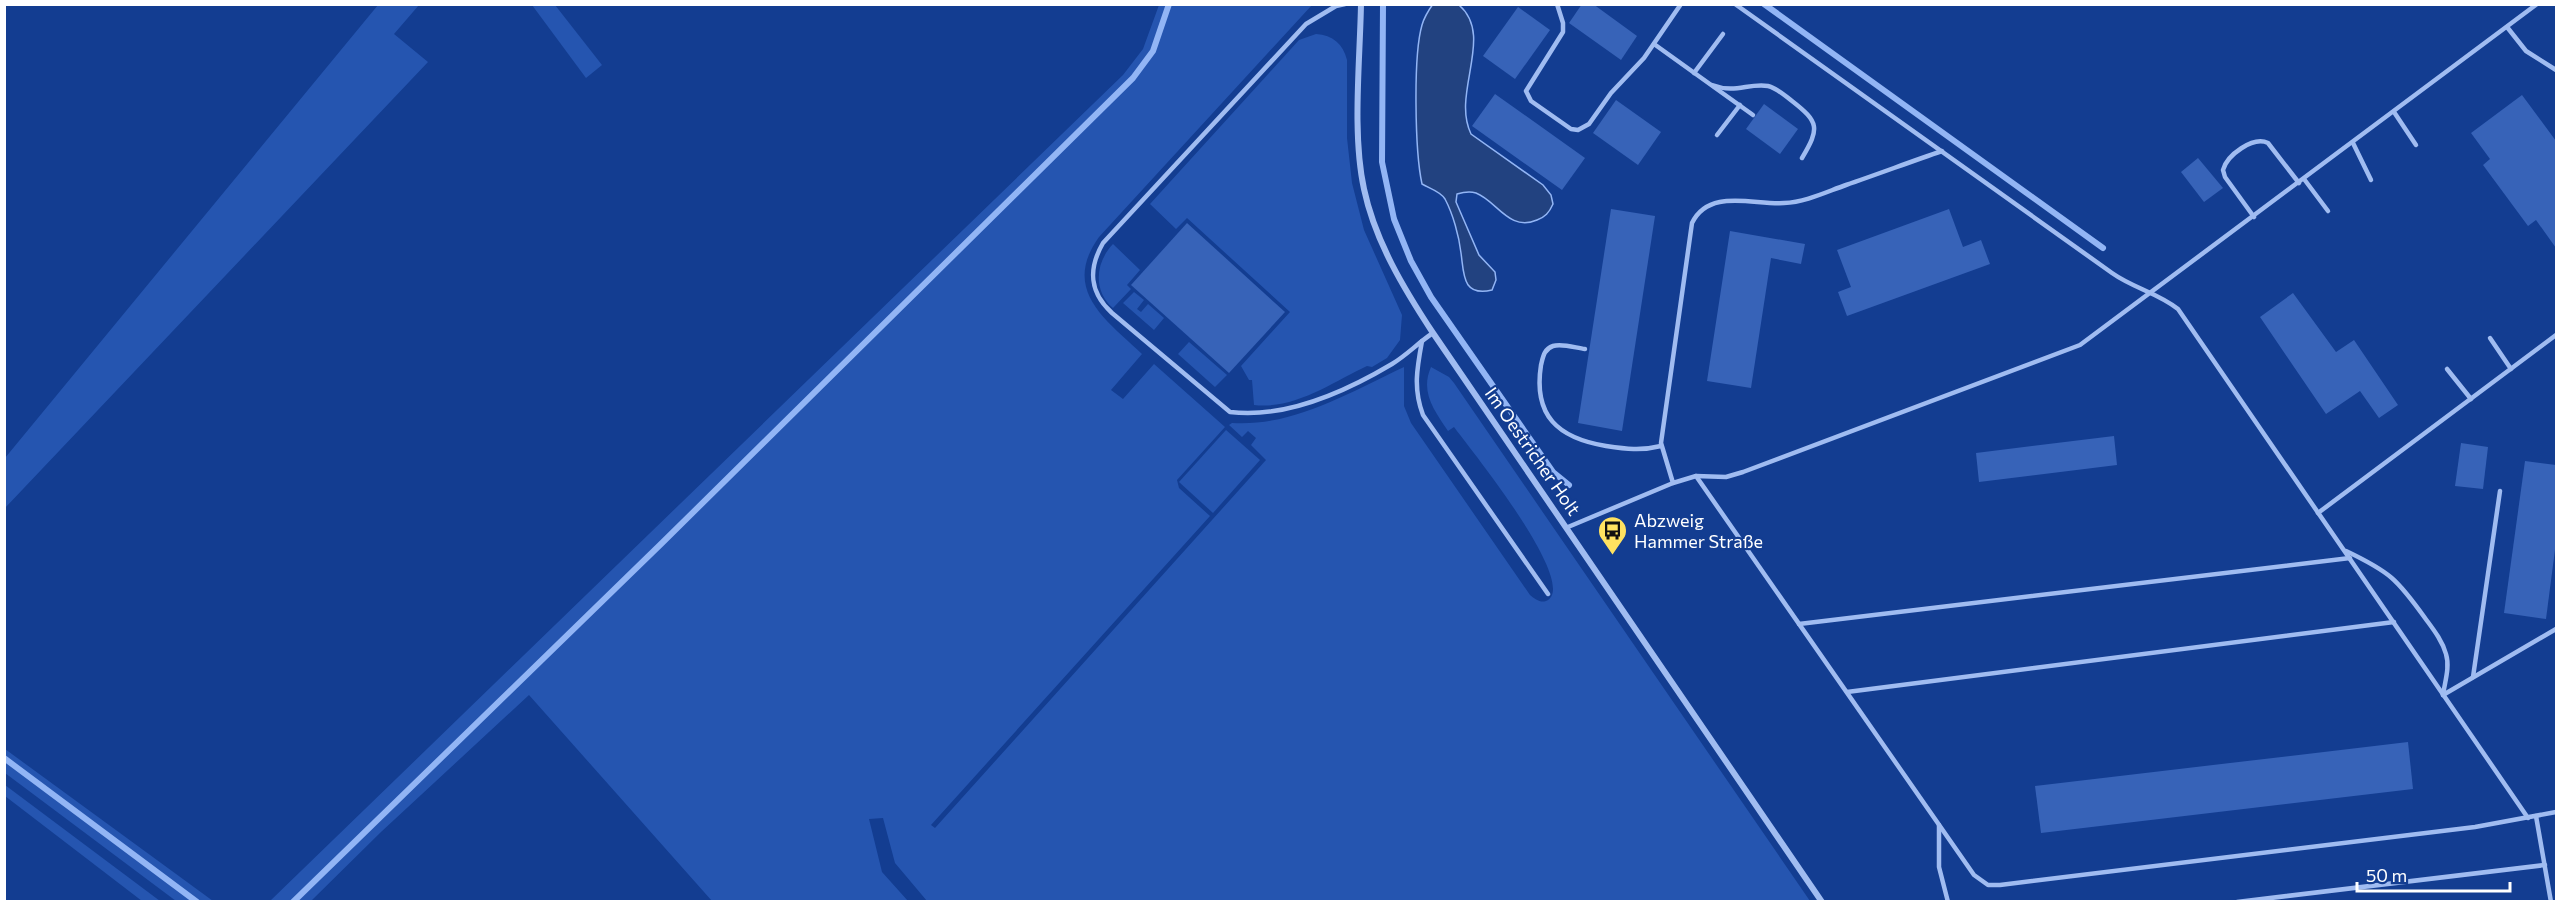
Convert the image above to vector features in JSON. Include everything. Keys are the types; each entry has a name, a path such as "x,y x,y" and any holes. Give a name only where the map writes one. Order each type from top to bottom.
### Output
{"street":[{"name":"Im Oestricher Holt","path":"1361,4 1359,150 1364,188 1390,261 1409,297 1433,333 1568,527 1822,902"}],"lane":[{"path":"1345,4 1336,6 1306,24 1103,243 1095,256 1091,274 1094,290 1102,304 1112,313 1230,412 1252,415 1274,412 1320,398 1394,363 1433,333"},
{"path":"1557,4 1563,23 1563,33 1526,92 1531,101 1571,129 1578,130 1589,124 1611,93 1654,44 1681,4"},
{"path":"1735,4 2126,283 2152,293 2178,309 2528,818"},
{"path":"1568,527 1673,483 1696,476 1726,477 1743,472 2061,354 2097,334 2536,5"},
{"path":"2506,27 2526,51 2556,70"},
{"path":"1694,72 1723,34"},
{"path":"1654,44 1753,115"},
{"path":"1712,85 1731,90 1768,86 1778,90 1809,114 1815,122 1815,131 1802,158"},
{"path":"1717,135 1740,105"},
{"path":"2394,112 2416,144"},
{"path":"2254,217 2225,177 2223,170 2228,160 2251,144 2262,140 2268,143 2299,183"},
{"path":"2353,143 2371,180"},
{"path":"1673,483 1661,446 1692,223 1696,214 1718,201 1783,203 1810,198 1942,151"},
{"path":"2304,179 2328,211"},
{"path":"2318,513 2556,335"},
{"path":"2490,338 2511,369"},
{"path":"1422,340 1415,381 1417,399 1423,415 1548,594"},
{"path":"1585,349 1556,345 1546,350 1543,356 1538,384 1540,398 1552,421 1572,439 1582,442 1632,450 1661,446"},
{"path":"2447,369 2471,399"},
{"path":"1696,476 1974,875 1988,885 2451,830 2556,812"},
{"path":"2473,677 2500,491"},
{"path":"2344,550 2379,567 2401,583 2439,638 2446,654 2448,668 2443,694"},
{"path":"1799,624 2350,558"},
{"path":"1846,692 2394,622"},
{"path":"2443,694 2556,629"},
{"path":"2536,816 2551,902"},
{"path":"1939,825 1939,867 1948,902"},
{"path":"2237,902 2545,865"}],"shaded area":[{"path":"1433,4 1459,5 1469,18 1473,32 1473,49 1466,118 1471,134 1543,185 1551,195 1553,204 1540,219 1527,223 1511,219 1476,193 1457,194 1456,202 1479,255 1495,272 1496,280 1492,290 1475,290 1466,282 1457,232 1448,205 1440,194 1422,184 1417,128 1417,58 1422,25"},
{"path":"378,5 419,5 394,34 428,62 5,508 5,458"},
{"path":"532,5 555,5 602,65 586,78"},
{"path":"1159,5 1312,5 1099,237 1088,256 1085,273 1086,288 1093,303 1115,329 1142,354 1111,390 1123,399 1154,364 1225,427 1177,480 1179,488 1210,516 931,825 935,828 1266,460 1251,445 1256,438 1248,431 1242,437 1229,425 1232,423 1255,423 1299,414 1342,397 1404,367 1404,406 1411,423 1530,595 1540,601 1546,601 1553,590 1549,570 1536,544 1499,486 1454,427 1448,431 1438,416 1428,393 1428,376 1431,367 1449,377 1454,383 1810,901 927,901 895,863 883,818 869,819 882,872 908,901 712,901 529,695 381,832 311,901 270,901 1123,75 1143,49"},
{"path":"1316,34 1336,41 1343,49 1347,60 1347,138 1352,183 1364,230 1402,315 1400,340 1387,358 1372,367 1367,366 1298,399 1284,403 1254,405 1252,380 1249,380 1241,366 1290,312 1187,218 1176,229 1150,204 1299,40"},
{"path":"1113,244 1140,270 1127,285 1131,289 1113,308 1102,294 1099,277 1103,260"},
{"path":"1134,292 1144,300 1137,309 1141,312 1148,304 1164,318 1154,330 1123,303"},
{"path":"1189,342 1227,375 1215,387 1178,354"},
{"path":"1226,430 1260,460 1213,513 1179,482"},
{"path":"4,749 213,901 176,901 5,773"},
{"path":"4,785 160,901 142,901 5,796"}],"building":[{"path":"1582,4 1593,4 1637,36 1621,60 1569,23"},
{"path":"1518,7 1550,30 1515,79 1483,56"},
{"path":"1495,94 1585,158 1562,190 1472,126"},
{"path":"2522,95 2556,141 2556,248 2536,220 2528,226 2483,165 2490,159 2471,133"},
{"path":"1616,100 1661,132 1638,165 1593,133"},
{"path":"1764,104 1798,129 1780,154 1746,129"},
{"path":"2198,158 2223,188 2204,202 2181,172"},
{"path":"1611,209 1655,216 1622,431 1578,423"},
{"path":"1949,209 1963,247 1981,240 1990,264 1847,316 1838,292 1851,287 1837,250"},
{"path":"1187,223 1285,312 1229,373 1131,285"},
{"path":"1730,231 1805,244 1801,264 1771,258 1751,388 1707,381"},
{"path":"2293,293 2336,352 2354,340 2398,405 2379,418 2360,391 2326,414 2260,317"},
{"path":"2114,436 2117,465 1979,482 1976,453"},
{"path":"2461,443 2488,447 2483,489 2455,486"},
{"path":"2525,461 2556,465 2556,542 2546,619 2504,613"},
{"path":"2408,742 2413,789 2041,833 2035,786"}],"waterway":[{"path":"293,902 662,543 1133,78 1153,51 1169,4"},
{"path":"1383,4 1382,162 1394,219 1411,261 1431,297 1553,472 1569,485"},
{"path":"1764,4 2103,248"},
{"path":"4,758 197,902"}],"place":[{"name":"Abzweig Hammer Straße","path":"1613,556"}]}
